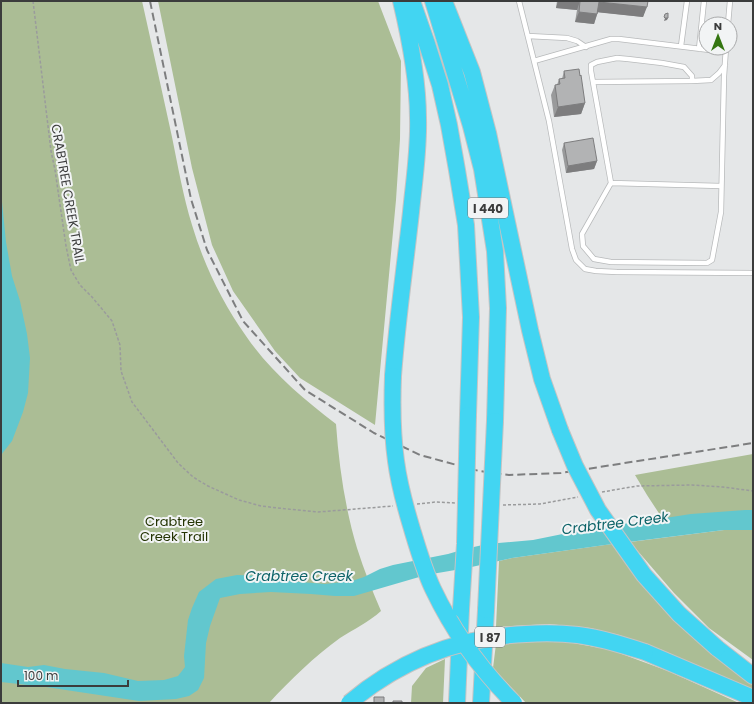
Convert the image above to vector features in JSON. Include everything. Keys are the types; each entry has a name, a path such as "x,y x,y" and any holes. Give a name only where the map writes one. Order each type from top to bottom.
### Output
{"highway":[{"path":"401,1 411,45 418,118 417,162 401,290 393,376 392,415 396,460 403,502 420,555 433,589 456,630 475,658 497,687 514,703"},
{"name":"I 440","path":"412,1 428,44 440,85 466,225 471,317 465,536 457,703"},
{"name":"I 440","path":"433,1 471,126 482,169 495,251 498,308 495,421 481,703"},
{"path":"444,1 472,72 488,133 542,379 560,430 575,466 598,510 644,575 679,614 717,648 753,676"},
{"name":"I 87","path":"349,703 386,676 412,661 442,649 477,639 539,633 578,635 612,642 645,652 753,698"}],"lane":[{"path":"519,1 549,120 572,249 576,260 586,269 596,271 753,273"},
{"path":"681,46 687,1"},
{"path":"702,16 704,1"},
{"path":"729,16 730,1"},
{"path":"528,36 567,38 577,41 586,47"},
{"path":"534,60 611,40 698,48"},
{"path":"692,81 692,76 684,67 662,63 617,58 597,62 591,65 611,184 582,234 583,246 594,259 611,262 707,263 712,260 721,212 726,56"},
{"path":"593,82 712,80 725,64"},
{"path":"611,184 721,186"}],"path":[{"name":"CRABTREE CREEK TRAIL","path":"34,1 50,144 71,270 80,285 112,321 120,345 120,371 132,402 178,463 193,477 208,486 239,500 274,508 318,512 393,506"},
{"path":"600,492 638,486 692,485 753,491"},
{"path":"500,504 540,504 578,497"},
{"path":"414,504 436,502 460,503"}],"green space":[{"name":"Crabtree Creek Trail","path":"1,1 142,1 186,203 197,240 214,283 237,323 265,361 287,383 336,424 341,471 349,518 368,580 381,611 340,638 321,653 294,677 269,703 1,703 1,353 14,356 1,261"},
{"path":"158,1 378,1 401,61 400,139 396,200 375,425 300,378 275,351 233,291 212,245 192,168"},
{"path":"753,454 753,522 666,524 635,475"},
{"path":"724,530 753,530 753,660 709,628 674,593 630,542"},
{"path":"612,544 640,582 753,683 753,689 662,650 619,635 590,628 549,624 496,627 499,561"},
{"path":"532,641 568,642 611,650 668,671 739,703 526,703 493,668 496,644"},
{"path":"445,659 443,703 411,703 412,686 426,668"}],"water":[{"path":"1,192 6,242 12,276 20,301 27,334 30,358 28,393 23,412 12,441 1,455 2,338"},
{"path":"753,510 753,530 724,530 512,558 426,575 354,596 271,592 240,594 220,598 210,626 206,643 204,678 198,690 189,696 176,699 139,701 1,682 1,663 28,667 44,665 104,673 138,681 164,680 178,676 185,667 184,656 188,620 192,608 199,592 216,579 237,575 260,576 289,581 325,584 352,581 393,565 448,554 487,544 533,540 607,525 633,523 691,514"}],"building":[{"path":"580,1 648,1 647,7 599,2 597,14 579,12"},
{"path":"668,13 668,18 665,18 665,14"},
{"path":"579,69 585,103 558,107 555,85 560,84 559,79 565,78 564,71"},
{"path":"593,138 597,161 568,166 564,143"},
{"path":"374,697 384,697 384,703 374,703"},
{"path":"393,701 402,701 402,703 393,703"}],"railway":[{"path":"150,1 191,199 207,250 243,321 305,390 374,433 420,455 479,471 509,475 561,473 753,443"}],"water label":[{"name":"Crabtree Creek","path":"615,523"},
{"name":"Crabtree Creek","path":"299,576"}]}
